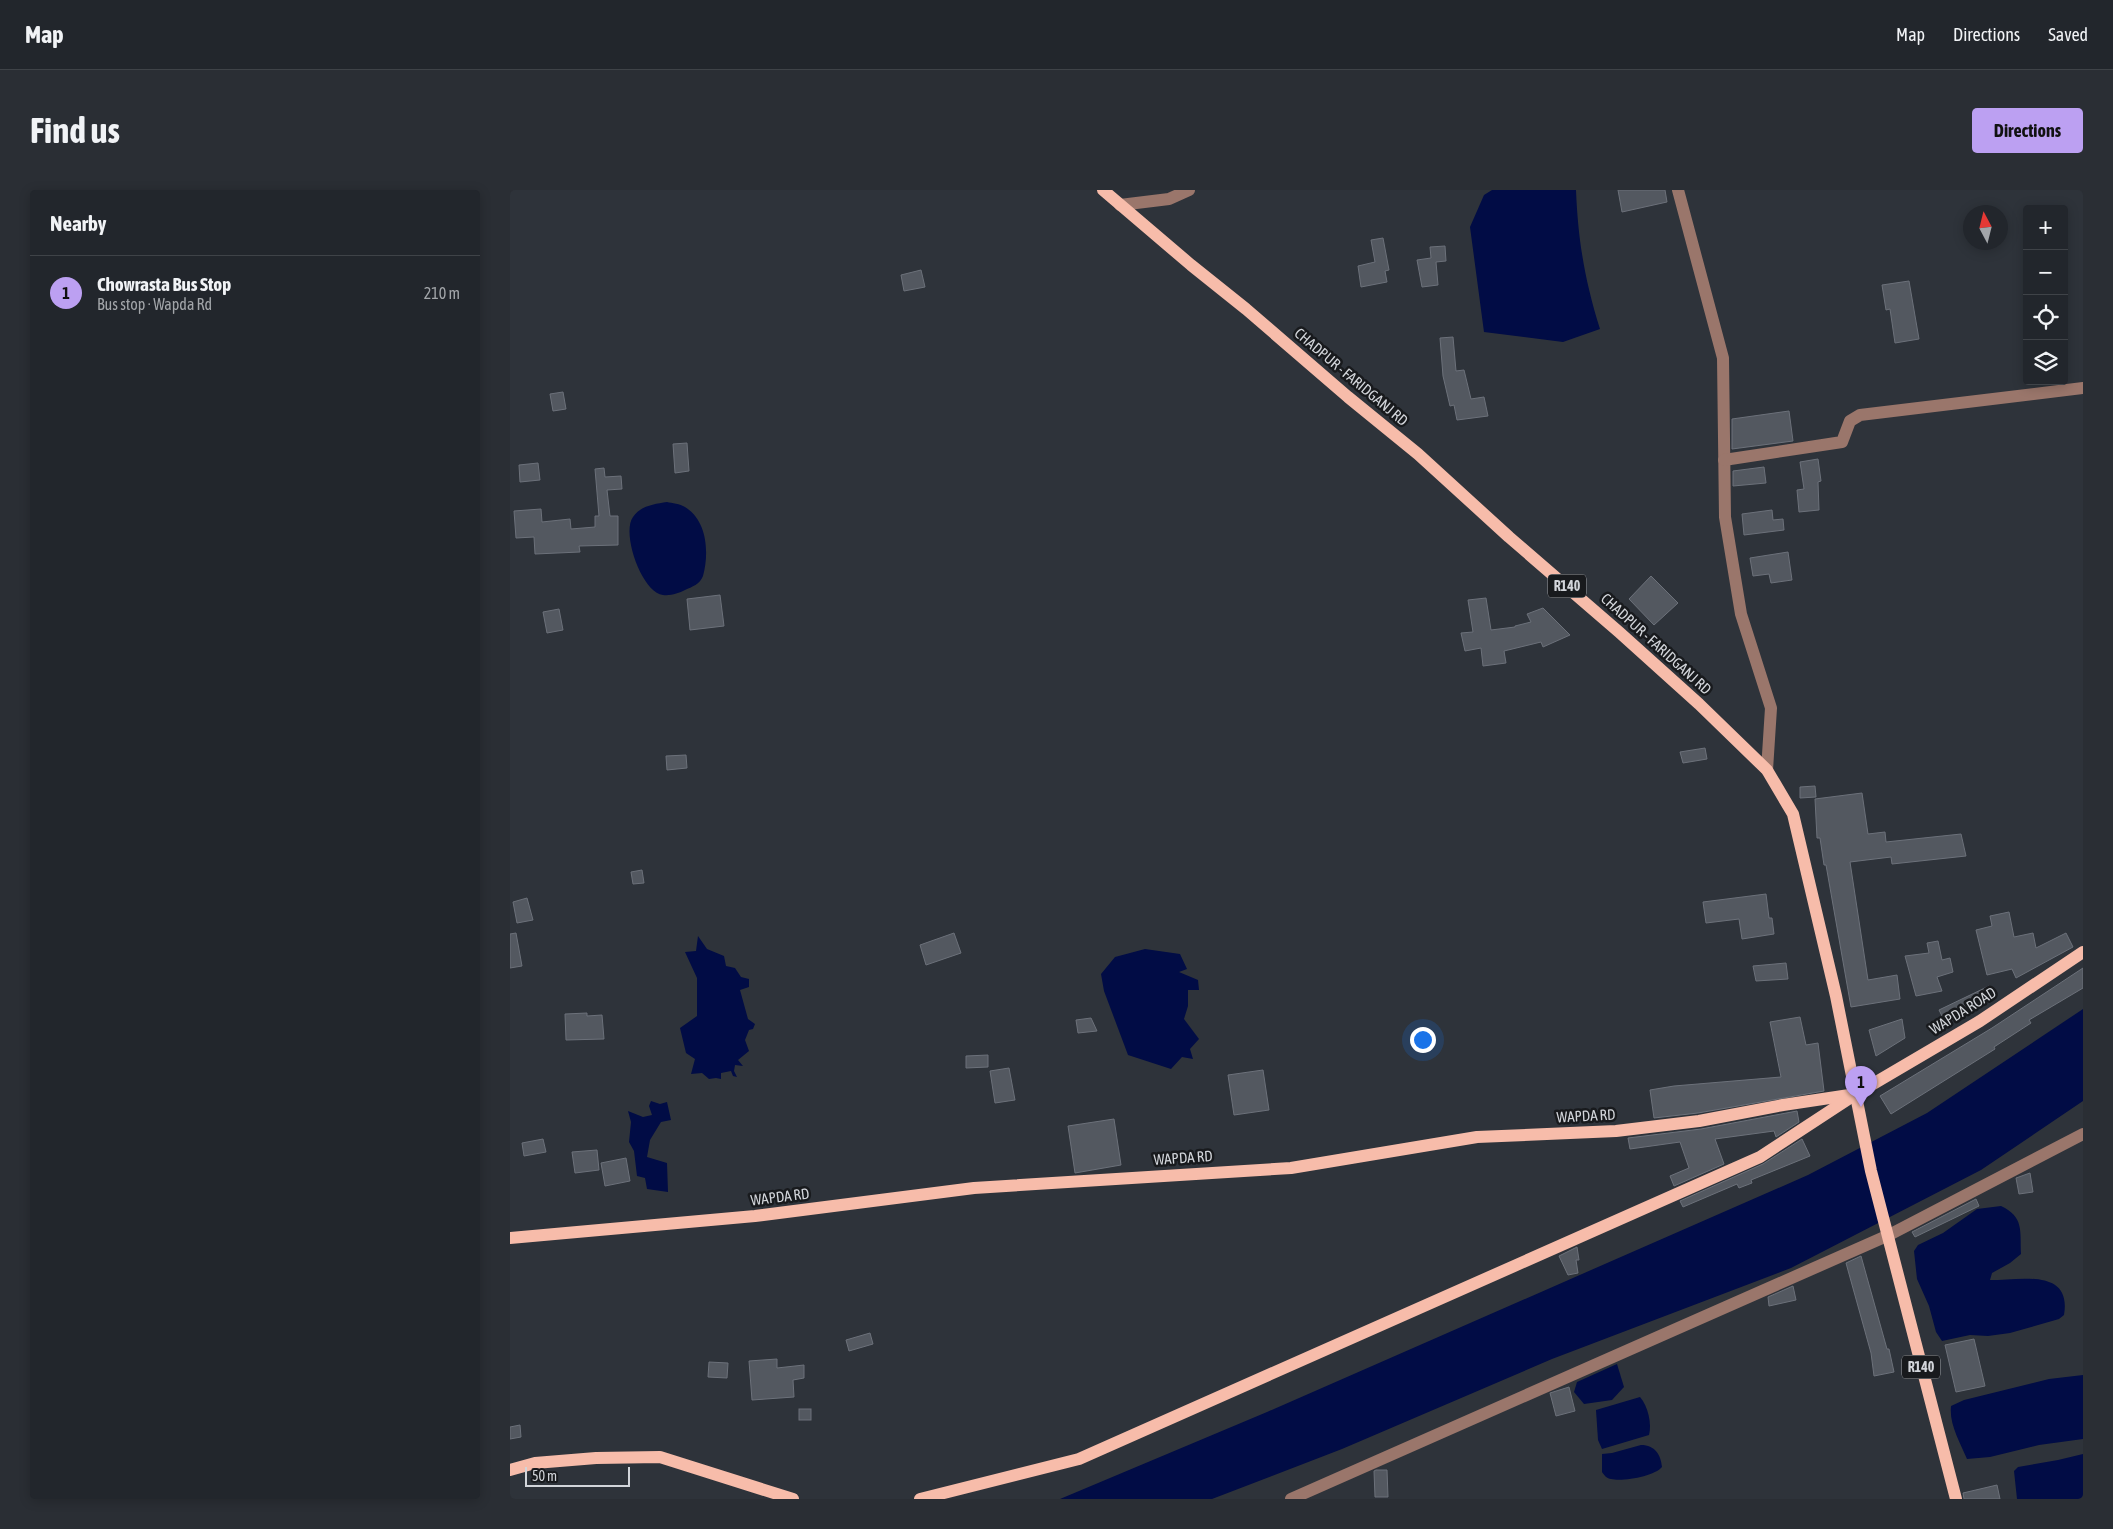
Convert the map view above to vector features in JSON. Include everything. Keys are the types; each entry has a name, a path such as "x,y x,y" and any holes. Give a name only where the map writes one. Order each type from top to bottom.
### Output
{"main road":[{"name":"CHADPUR - FARIDGANJ RD","path":"1103,190 1418,454 1509,537 1634,645 1699,704 1767,770 1793,814 1836,996 1856,1094"},
{"name":"WAPDA ROAD","path":"920,1499 1078,1459 1760,1157 1856,1094 1980,1021 2083,952"},
{"name":"R140","path":"1856,1094 1871,1171 1956,1499"},
{"name":"WAPDA RD","path":"510,1238 755,1216 974,1188 1291,1168 1477,1137 1616,1131 1690,1122 1856,1094"},
{"path":"510,1470 535,1463 596,1458 660,1457 793,1499"}],"street":[{"path":"1120,205 1169,199 1189,190"},
{"path":"1678,190 1723,358 1725,517 1741,614 1771,708 1767,770"},
{"path":"1724,460 1842,442 1850,421 1860,415 2083,388"},
{"path":"1291,1499 1888,1235 2083,1134"}],"shaded area":[{"path":"1492,190 1576,190 1578,226 1583,261 1600,329 1563,342 1484,332 1470,227 1484,195"},
{"path":"667,502 678,504 693,513 702,529 706,548 702,579 693,586 672,595 663,595 655,592 648,584 641,574 636,561 630,536 630,525 633,517 639,510"},
{"path":"698,936 707,949 724,956 726,966 735,968 741,977 749,979 749,987 740,990 748,1019 755,1024 753,1029 749,1030 745,1040 749,1051 738,1060 743,1066 735,1065 734,1071 737,1077 733,1076 731,1071 721,1073 721,1079 709,1079 702,1073 691,1074 695,1059 686,1053 680,1028 697,1016 697,978 685,952 696,951"},
{"path":"1145,949 1180,954 1187,969 1179,972 1198,980 1199,990 1188,990 1188,1006 1184,1019 1199,1039 1190,1049 1193,1059 1182,1057 1171,1069 1128,1055 1104,991 1101,974 1115,957"},
{"path":"2083,1009 2083,1101 1981,1170 1791,1268 1552,1359 1342,1449 1212,1499 1060,1499 1267,1412 1808,1175 1927,1113"},
{"path":"651,1101 660,1104 667,1102 671,1120 661,1122 650,1140 647,1157 667,1163 668,1192 647,1189 645,1178 637,1176 634,1151 629,1142 631,1122 628,1111 643,1117 652,1115 649,1106"},
{"path":"2001,1206 2014,1215 2017,1220 2020,1231 2021,1254 1992,1273 1990,1280 2029,1279 2052,1283 2060,1290 2064,1300 2064,1315 2059,1319 2010,1333 1988,1336 1970,1335 1942,1341 1936,1332 1929,1306 1917,1279 1914,1251 1918,1245 1943,1233 1977,1209"},
{"path":"1617,1364 1624,1387 1612,1400 1584,1404 1574,1392 1577,1382"},
{"path":"2083,1375 2083,1439 2039,1445 1990,1457 1967,1459 1953,1426 1951,1406 1964,1400 2049,1379"},
{"path":"1640,1397 1649,1415 1649,1435 1602,1449 1598,1440 1596,1410"},
{"path":"1641,1445 1654,1449 1660,1458 1662,1467 1646,1476 1623,1480 1607,1478 1602,1472 1602,1454"},
{"path":"2083,1454 2083,1499 2017,1499 2014,1471 2018,1467"}],"building":[{"path":"1618,190 1665,190 1667,202 1622,212"},
{"path":"1383,238 1389,270 1385,271 1387,282 1361,287 1358,266 1375,262 1371,240"},
{"path":"1445,246 1446,261 1436,262 1438,285 1422,287 1417,260 1431,258 1430,247"},
{"path":"921,270 925,287 904,291 901,275"},
{"path":"1909,281 1919,339 1895,343 1890,309 1886,310 1882,285"},
{"path":"1453,337 1456,371 1464,370 1471,399 1484,397 1488,416 1457,420 1454,405 1450,406 1443,376 1440,338"},
{"path":"563,392 566,409 553,411 550,394"},
{"path":"1789,411 1793,441 1732,449 1732,419"},
{"path":"687,443 689,471 675,473 673,444"},
{"path":"1818,459 1821,481 1818,482 1819,510 1799,512 1797,490 1804,489 1800,462"},
{"path":"538,463 540,480 520,482 519,465"},
{"path":"1764,467 1766,483 1733,486 1733,471"},
{"path":"604,468 605,477 621,476 622,489 607,490 610,516 618,516 618,545 579,546 580,552 535,554 534,537 516,538 514,511 541,509 542,522 570,519 571,529 595,527 595,516 599,516 595,469"},
{"path":"1772,510 1773,520 1783,519 1784,530 1744,535 1742,514"},
{"path":"1788,552 1792,580 1771,583 1769,574 1753,576 1750,558"},
{"path":"1651,576 1678,603 1654,625 1629,599"},
{"path":"720,595 724,626 690,630 687,599"},
{"path":"1486,598 1491,630 1515,627 1531,622 1527,614 1543,608 1570,635 1543,647 1541,642 1504,651 1506,663 1483,666 1481,648 1465,651 1461,633 1473,632 1468,600"},
{"path":"559,609 563,630 547,633 543,612"},
{"path":"1705,748 1707,759 1683,763 1680,752"},
{"path":"686,755 687,768 667,770 666,756"},
{"path":"1815,786 1816,797 1800,798 1800,787"},
{"path":"1862,793 1868,834 1885,832 1886,842 1961,834 1966,856 1892,864 1891,857 1850,862 1868,980 1897,975 1900,999 1851,1007 1826,865 1824,865 1820,838 1817,838 1815,799"},
{"path":"642,870 644,883 633,884 631,872"},
{"path":"1766,894 1769,918 1772,918 1774,934 1742,939 1739,919 1706,923 1703,902"},
{"path":"527,898 533,920 517,923 513,902"},
{"path":"2009,912 2014,937 2033,933 2036,948 2066,933 2073,947 2016,978 2012,969 1987,975 1976,930 1992,926 1990,916"},
{"path":"516,933 522,966 510,968 510,934"},
{"path":"954,933 961,953 926,965 920,945"},
{"path":"1938,941 1942,960 1950,958 1953,972 1937,977 1942,991 1916,996 1905,956 1929,953 1927,943"},
{"path":"1786,963 1788,979 1756,981 1753,966"},
{"path":"2083,968 2083,988 2029,1020 2031,1023 1994,1047 1995,1049 1891,1114 1880,1096 1992,1028"},
{"path":"1989,986 1995,998 1946,1024 1939,1010"},
{"path":"587,1013 587,1016 602,1015 604,1039 566,1040 565,1014"},
{"path":"1800,1017 1806,1045 1818,1043 1824,1091 1698,1113 1654,1118 1650,1090 1674,1086 1781,1077 1770,1022"},
{"path":"1091,1018 1097,1031 1078,1033 1076,1020"},
{"path":"1902,1019 1905,1038 1876,1056 1869,1030"},
{"path":"988,1055 988,1067 966,1068 966,1056"},
{"path":"1009,1068 1015,1100 995,1103 990,1071"},
{"path":"1263,1070 1269,1110 1234,1115 1228,1075"},
{"path":"1797,1111 1799,1122 1776,1137 1774,1131 1715,1139 1724,1164 1674,1186 1670,1176 1689,1168 1680,1142 1630,1149 1628,1138 1701,1129"},
{"path":"1114,1119 1121,1165 1075,1173 1068,1126"},
{"path":"543,1139 546,1152 524,1156 522,1143"},
{"path":"1802,1139 1810,1156 1751,1180 1752,1183 1739,1188 1737,1184 1683,1207 1680,1201 1763,1164"},
{"path":"597,1150 599,1170 575,1173 572,1152"},
{"path":"626,1158 630,1181 605,1186 601,1163"},
{"path":"2030,1173 2033,1192 2019,1194 2016,1178"},
{"path":"1976,1199 1979,1206 1915,1237 1912,1232"},
{"path":"1577,1247 1578,1273 1568,1275 1559,1256"},
{"path":"1861,1256 1894,1372 1874,1376 1871,1353 1846,1263"},
{"path":"1793,1286 1796,1300 1769,1306 1768,1297"},
{"path":"870,1333 873,1344 849,1351 846,1340"},
{"path":"1974,1339 1985,1386 1956,1392 1945,1345"},
{"path":"777,1359 777,1368 804,1365 804,1378 793,1380 794,1397 752,1400 749,1361"},
{"path":"709,1362 728,1363 727,1378 708,1377"},
{"path":"1569,1387 1575,1411 1556,1416 1550,1393"},
{"path":"799,1409 811,1409 811,1420 799,1420"},
{"path":"520,1425 521,1437 510,1439 510,1427"},
{"path":"1387,1470 1388,1497 1375,1497 1374,1471"},
{"path":"1997,1485 2000,1499 1964,1499 1963,1493"}],"place":[{"name":"Chowrasta Bus Stop","path":"1861,1107"}]}
